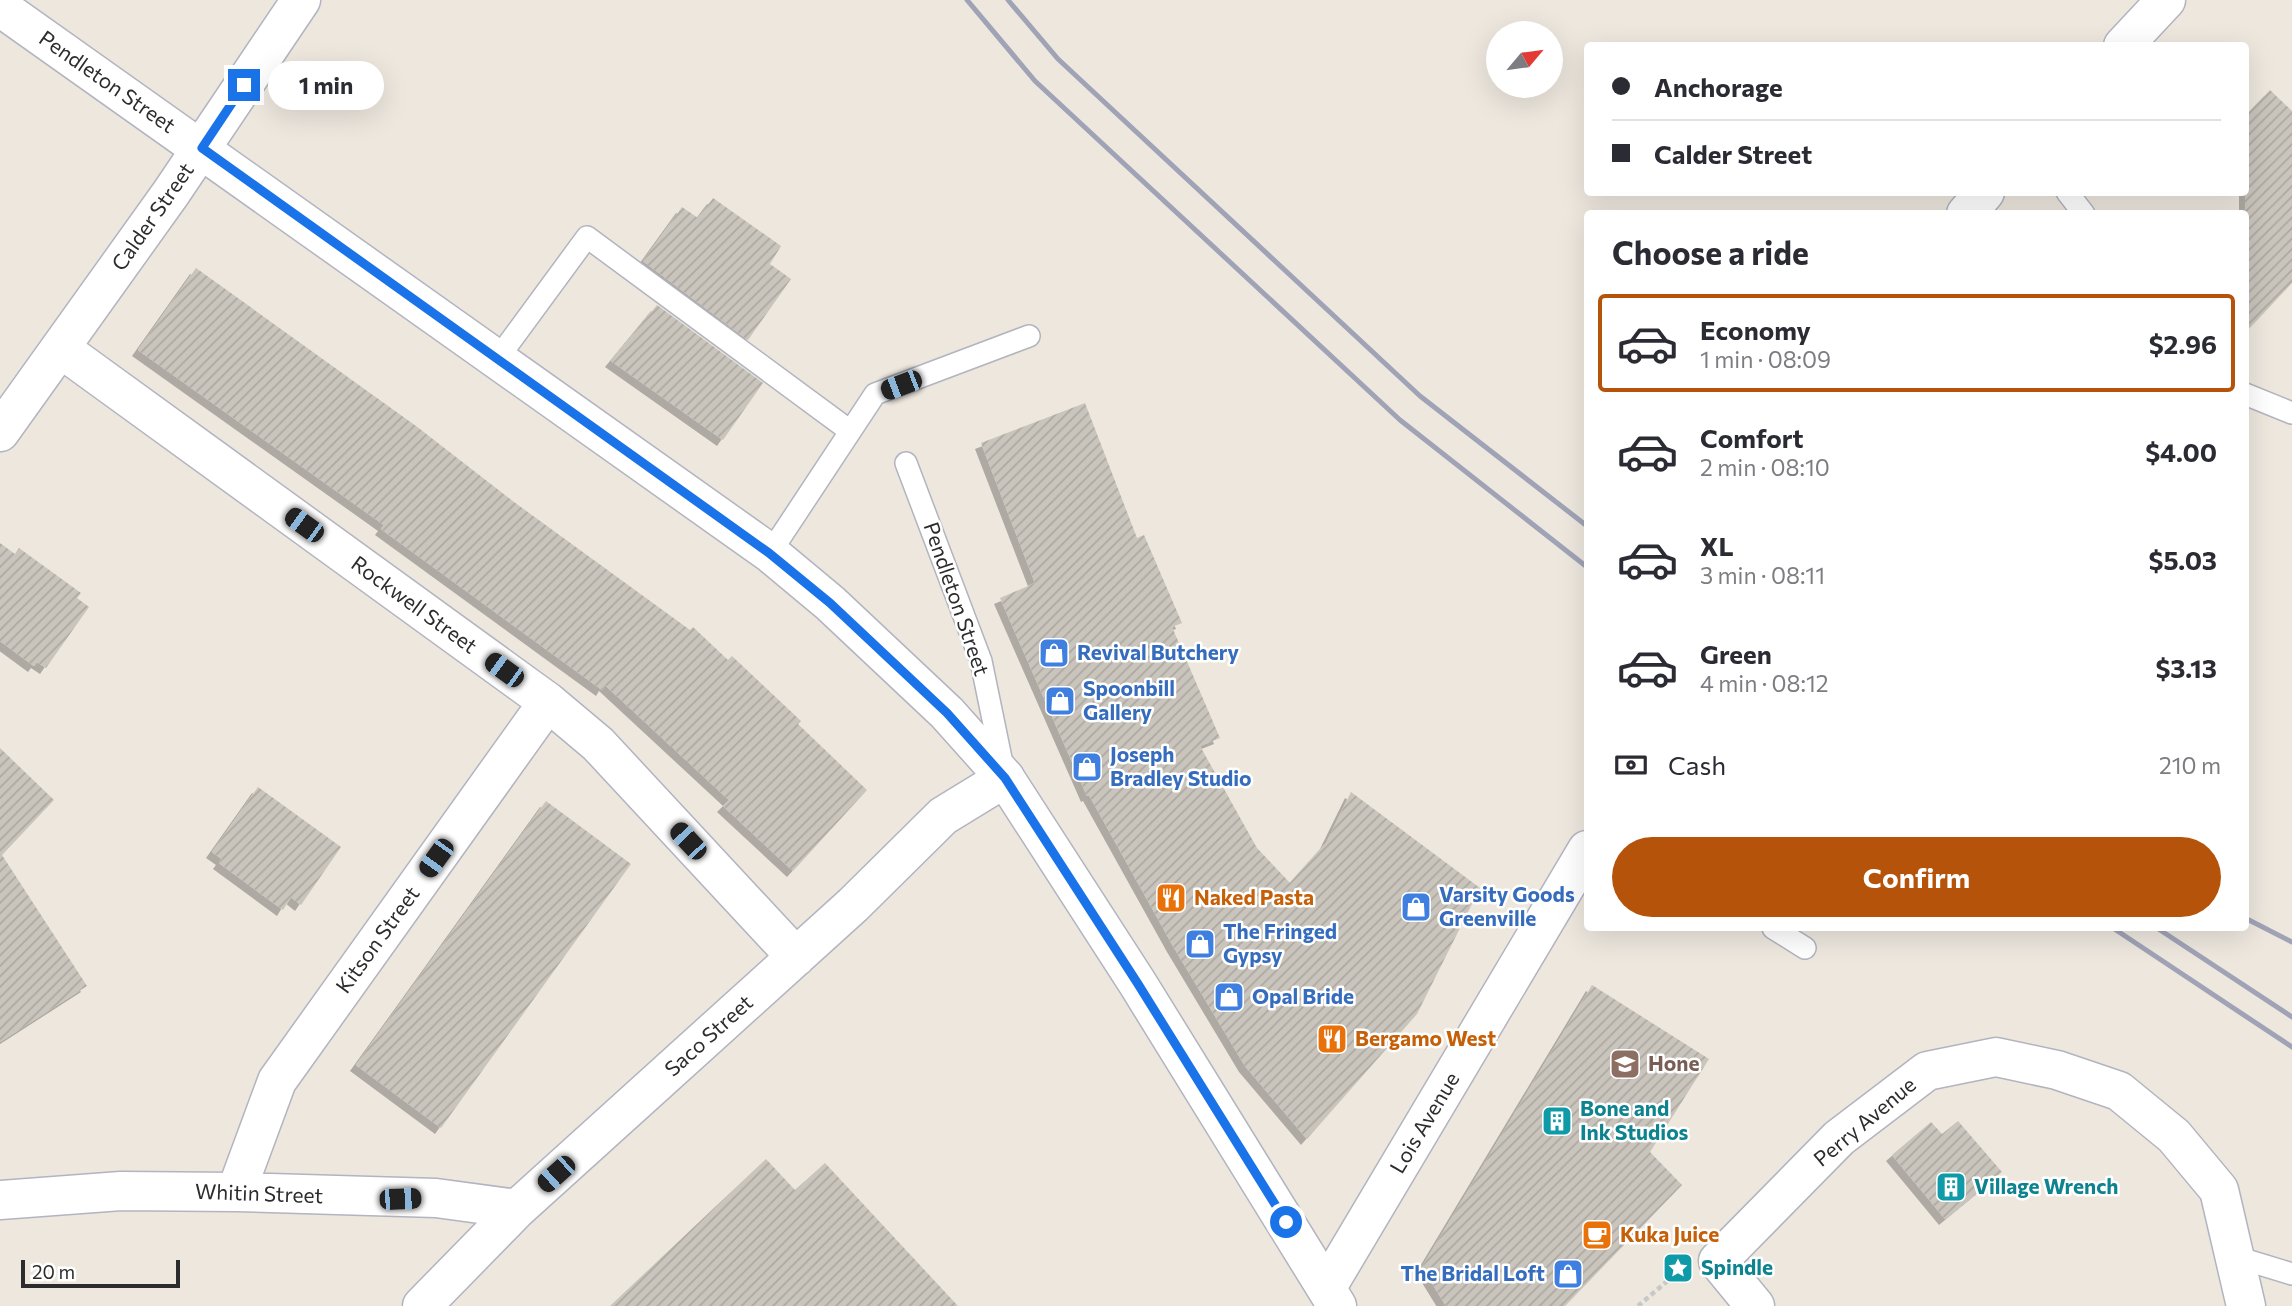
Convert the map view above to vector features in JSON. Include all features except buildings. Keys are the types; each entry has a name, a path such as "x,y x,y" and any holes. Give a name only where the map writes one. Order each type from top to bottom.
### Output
{"street":[{"name":"Calder Street","path":"0,432 202,148 301,0"},
{"path":"2127,42 2166,0"},
{"name":"Pendleton Street","path":"0,7 498,358 769,553 830,603 947,713 1005,778 1138,984 1332,1297"},
{"path":"1969,210 1982,196"},
{"name":"Rockwell Street","path":"60,348 548,702 598,744 796,957"},
{"name":"Kitson Street","path":"236,1192 277,1081 548,702"},
{"name":"Saco Street","path":"422,1306 517,1209 796,957 943,816 1005,778"},
{"name":"Lois Avenue","path":"1332,1297 1584,855"},
{"name":"Perry Avenue","path":"1755,1306 1718,1261 1839,1138 1927,1071 1996,1057 2057,1070 2119,1091 2174,1136 2219,1190 2246,1306"},
{"name":"Whitin Street","path":"0,1200 121,1191 236,1192 436,1198 517,1209"}],"lane":[{"path":"2070,196 2081,210"},
{"path":"498,358 587,237 850,431"},
{"path":"769,553 875,394 1029,336"},
{"path":"2249,396 2292,413"},
{"name":"Pendleton Street","path":"906,463 981,662 1005,778"},
{"path":"1778,931 1805,948"},
{"path":"2233,1256 2292,1273"}],"path":[{"path":"1638,1306 1671,1275 1679,1283"}],"railway":[{"path":"967,0 1035,81 1400,420 1584,565"},
{"path":"1008,0 1058,59 1420,396 1584,524"},
{"path":"2249,920 2292,942"},
{"path":"2118,931 2292,1047"},
{"path":"2162,931 2292,1017"}],"place":[{"name":"Revival Butchery","path":"1054,653"},
{"name":"Spoonbill Gallery","path":"1060,701"},
{"name":"Joseph Bradley Studio","path":"1087,767"},
{"name":"Naked Pasta","path":"1171,898"},
{"name":"Varsity Goods Greenville","path":"1416,907"},
{"name":"The Fringed Gypsy","path":"1200,944"},
{"name":"Opal Bride","path":"1229,997"},
{"name":"Bergamo West","path":"1332,1039"},
{"name":"Hone","path":"1625,1064"},
{"name":"Bone and Ink Studios","path":"1557,1121"},
{"name":"Village Wrench","path":"1951,1187"},
{"name":"Kuka Juice","path":"1597,1235"},
{"name":"Spindle","path":"1678,1268"},
{"name":"The Bridal Loft","path":"1568,1274"}],"route":[{"path":"244,85 202,148 580,415 769,553 830,603 947,713 1005,778 1138,984 1286,1222"}]}
